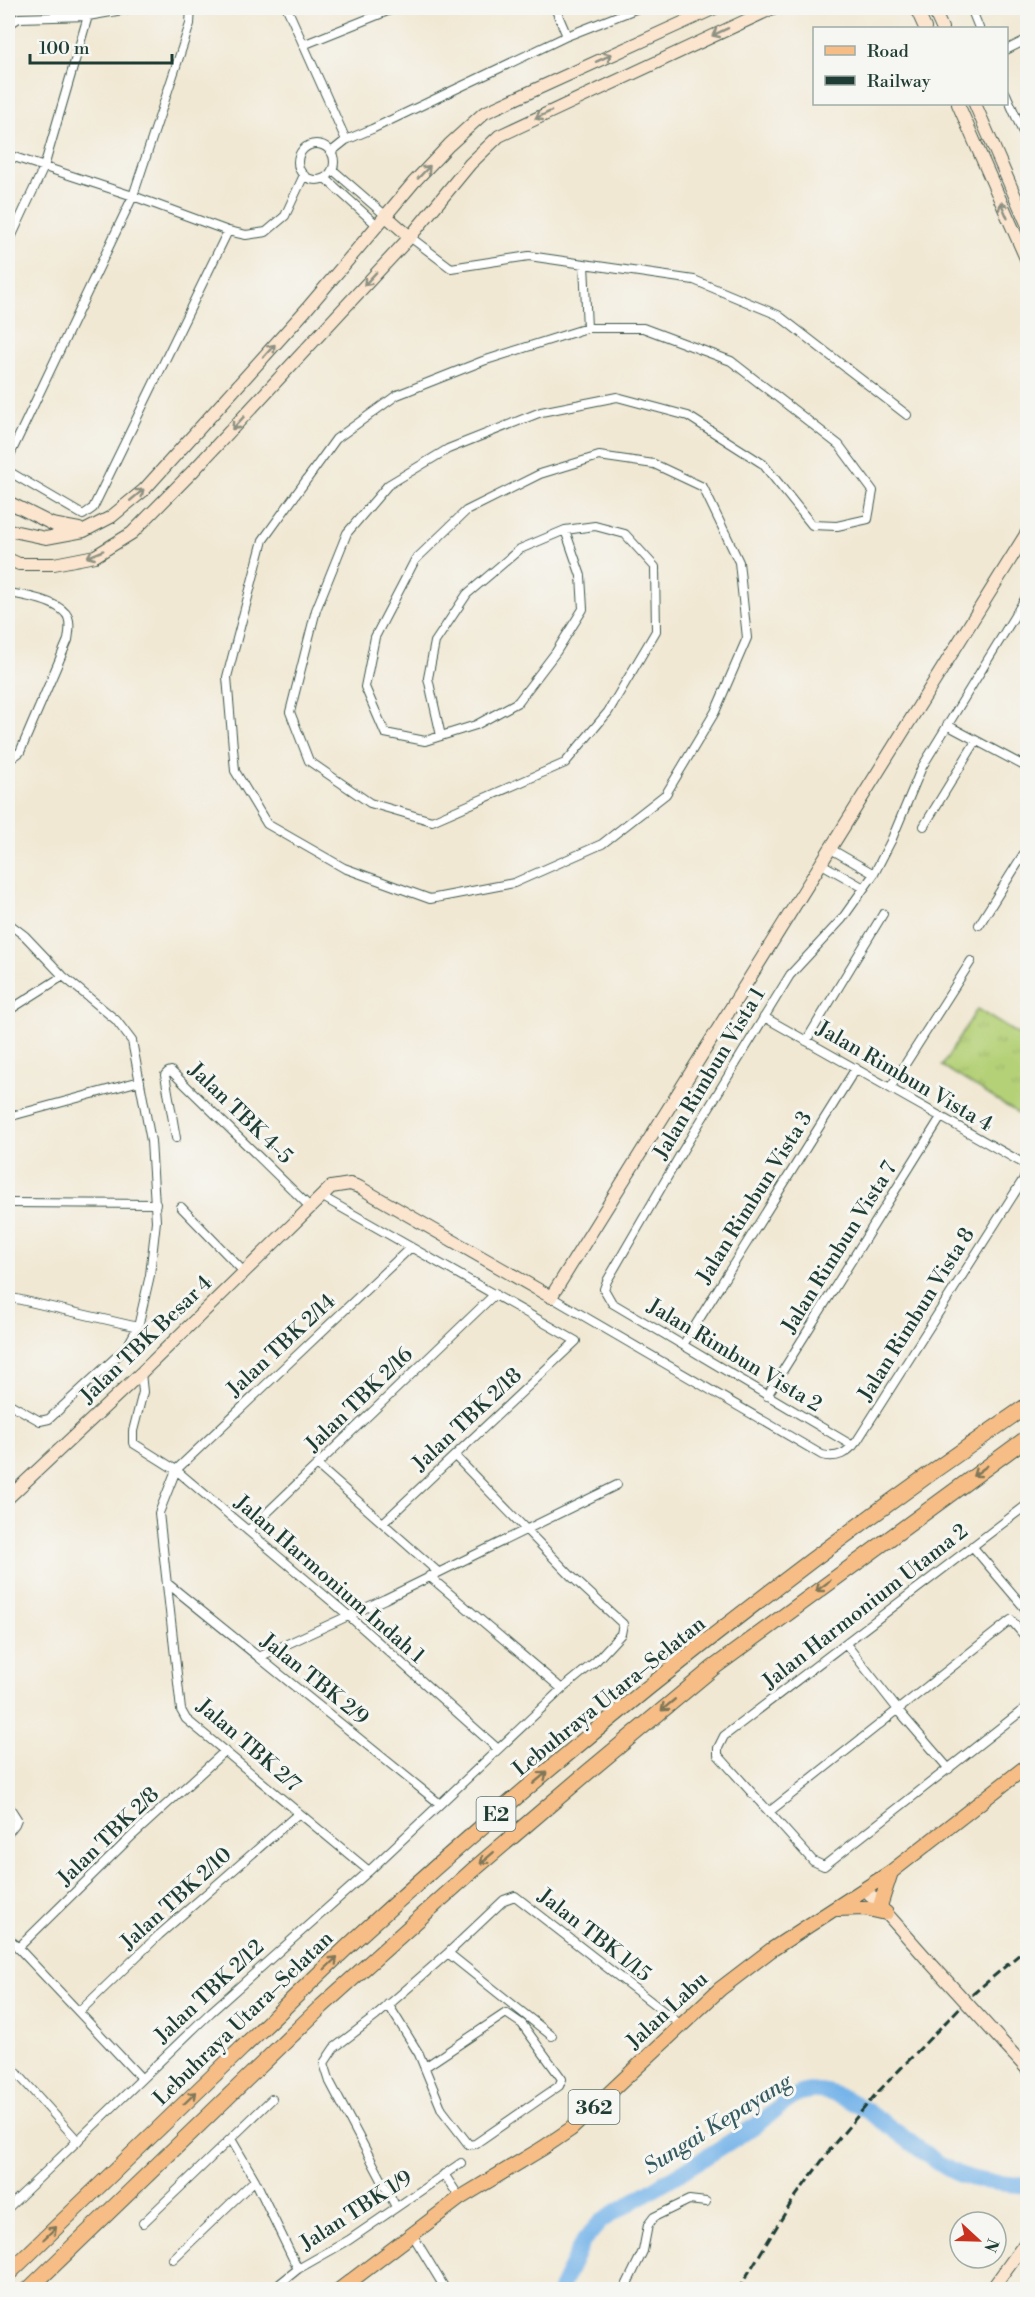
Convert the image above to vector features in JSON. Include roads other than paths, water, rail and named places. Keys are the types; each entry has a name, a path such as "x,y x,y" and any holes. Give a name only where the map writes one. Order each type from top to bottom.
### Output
{"highway":[{"name":"Lebuhraya Utara–Selatan","path":"8,2274 356,1939 497,1814 676,1667 809,1562 932,1471 1028,1405"},
{"name":"Lebuhraya Utara–Selatan","path":"28,2289 322,2007 472,1871 588,1772 713,1668 1028,1437"}],"main road":[{"name":"Jalan Labu","path":"339,2289 460,2198 571,2129 720,1989 771,1950 891,1872 1028,1765"},
{"path":"836,1909 883,1910 891,1872"}],"street":[{"path":"8,25 19,18 88,16 134,8"},
{"path":"8,459 133,196 190,24 191,8"},
{"path":"287,8 346,140"},
{"path":"303,45 395,8"},
{"path":"555,8 567,36"},
{"path":"331,152 346,140 567,36 638,8"},
{"path":"8,530 46,538 84,531 111,517 144,490 305,311 381,220 448,145 484,113 715,8"},
{"path":"8,559 19,564 54,564 95,556 132,532 194,470 410,237 470,164 499,136 772,8"},
{"path":"916,8 925,27"},
{"path":"933,8 942,27"},
{"path":"970,8 979,27"},
{"path":"8,244 44,167 88,16"},
{"path":"1008,49 1028,39"},
{"path":"1008,98 1027,141"},
{"path":"958,105 1028,264"},
{"path":"975,105 1026,221"},
{"path":"315,144 327,147 331,152 333,170 325,178 314,180 304,175 299,165 300,154 304,150 315,144"},
{"path":"8,155 133,196 228,231 246,235 266,232 285,216 304,175"},
{"path":"333,170 381,220"},
{"path":"325,178 450,268 529,256 694,280 778,315 907,415"},
{"path":"8,471 83,515 93,508 228,231"},
{"path":"584,264 586,328"},
{"path":"441,736 428,678 435,642 467,594 520,549 565,530 596,526 625,534 656,567 656,631 608,712 565,763 432,821 370,802 309,761 290,712 316,610 347,533 388,485 448,449 541,412 617,398 688,416 763,464 812,525 837,526 868,519 873,491 839,445 731,361 643,328 586,328 483,361 397,395 336,439 263,540 227,677 235,771 267,824 344,868 430,899 514,883 602,844 666,794 715,712 747,638 739,562 703,487 654,465 599,456 540,474 466,511 415,560 375,637 365,687 385,733 425,741 441,736 476,725 518,702 556,652 582,609 581,576 565,530"},
{"path":"8,502 52,524 84,531"},
{"path":"551,1297 1028,531"},
{"path":"8,592 32,597 61,609 68,616 70,628 68,640 20,752 8,761"},
{"name":"Jalan Rimbun Vista 1","path":"604,1289 683,1150 790,975 842,919 874,874 891,841 922,767 1028,594"},
{"path":"947,725 1028,768"},
{"path":"924,826 976,741"},
{"path":"979,925 1028,847"},
{"path":"829,848 874,874"},
{"path":"820,863 864,888"},
{"path":"806,1041 884,914"},
{"path":"8,922 26,936 63,976 116,1020 132,1041 151,1141 156,1204 150,1275 138,1327 127,1347 48,1419 40,1421 8,1403"},
{"path":"890,1088 971,962"},
{"path":"8,1011 63,976"},
{"name":"Jalan Rimbun Vista 4","path":"764,1017 1028,1166"},
{"name":"Jalan Rimbun Vista 3","path":"683,1345 856,1068"},
{"name":"Jalan TBK 4-5","path":"177,1138 165,1075 171,1071 310,1207"},
{"path":"8,1118 140,1081"},
{"name":"Jalan Rimbun Vista 7","path":"767,1396 941,1117"},
{"name":"Jalan Rimbun Vista 8","path":"853,1446 1028,1172"},
{"path":"495,1294 321,1196 331,1187 350,1184 359,1187 822,1455 833,1458 844,1454 853,1446"},
{"name":"Jalan TBK Besar 4","path":"8,1498 141,1373 321,1196"},
{"path":"8,1203 156,1204"},
{"path":"181,1208 244,1272"},
{"name":"Jalan TBK 2/14","path":"176,1470 411,1247"},
{"name":"Jalan Rimbun Vista 2","path":"604,1289 612,1303 853,1446"},
{"name":"Jalan TBK 2/18","path":"383,1523 576,1341 495,1294"},
{"name":"Jalan TBK 2/16","path":"248,1531 495,1294"},
{"path":"8,1297 138,1327"},
{"name":"Jalan Harmonium Indah 1","path":"141,1373 143,1392 133,1431 133,1443 176,1470 349,1616 498,1749"},
{"path":"455,1456 526,1529"},
{"path":"317,1465 562,1689"},
{"name":"Jalan TBK 2/7","path":"176,1470 159,1513 181,1710 186,1719 369,1871"},
{"path":"259,1657 349,1616 617,1485"},
{"name":"Jalan Harmonium Utama 2","path":"769,1812 718,1755 718,1748 724,1736 1028,1504"},
{"name":"Jalan TBK 2/12","path":"9,2204 214,2010 369,1871 562,1689 596,1661 619,1637 623,1631 622,1624 526,1529"},
{"path":"972,1546 1026,1609"},
{"name":"Jalan TBK 2/9","path":"167,1583 440,1804"},
{"path":"1028,1640 1011,1620 769,1812 813,1861 824,1866 829,1864 1028,1706"},
{"path":"846,1644 898,1711 949,1769"},
{"name":"Jalan TBK 2/8","path":"18,1948 136,1832 225,1751"},
{"path":"8,1805 17,1818 8,1833"},
{"name":"Jalan TBK 2/10","path":"79,2012 151,1942 299,1813"},
{"path":"866,1890 1028,2070"},
{"name":"Jalan TBK 1/15","path":"448,1953 504,1900 515,1896 681,2025"},
{"path":"8,1937 141,2078"},
{"path":"396,2208 330,2082 324,2063 334,2048 376,2016 448,1953 552,2036"},
{"path":"388,2004 425,2067 442,2110 469,2145 475,2144 559,2086 562,2075 522,2025 511,2015 504,2014 425,2067"},
{"path":"8,2063 78,2141"},
{"path":"143,2223 273,2099"},
{"path":"231,2139 255,2180 298,2269"},
{"name":"Jalan TBK 1/9","path":"272,2289 298,2269 349,2240 461,2163"},
{"path":"444,2174 460,2198"},
{"path":"173,2259 255,2180"},
{"path":"624,2289 646,2242 648,2225 654,2217 688,2200 706,2202"},
{"path":"412,2234 446,2289"},
{"path":"991,2289 1028,2239"}],"waterway":[{"name":"Sungai Kepayang","path":"560,2290 582,2243 601,2221 758,2124 801,2093 819,2091 839,2096 859,2106 936,2162 961,2175 989,2182 1028,2186"}],"railway":[{"path":"738,2290 793,2200 835,2143 876,2094 973,1994 1028,1947"}]}
